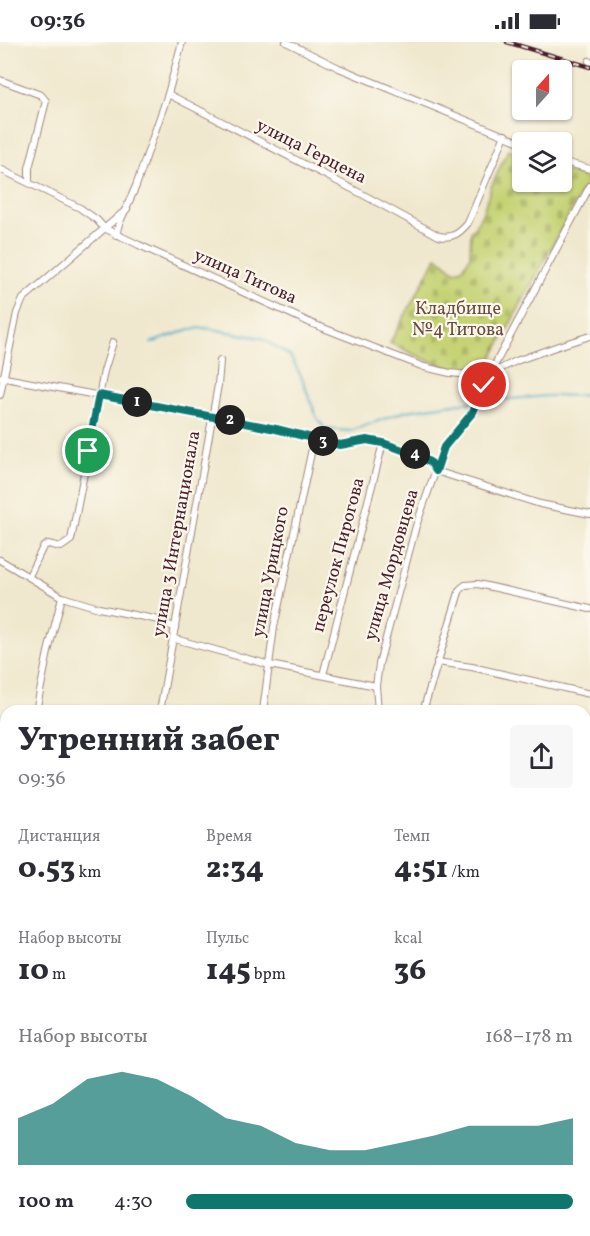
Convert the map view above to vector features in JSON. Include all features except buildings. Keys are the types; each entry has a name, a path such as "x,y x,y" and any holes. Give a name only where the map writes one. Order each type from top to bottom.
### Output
{"street":[{"path":"116,235 168,94 182,42"},
{"path":"286,42 348,72 512,138"},
{"path":"0,80 41,95 46,101 28,168 28,182"},
{"name":"улица Герцена","path":"168,94 439,236 448,238 461,231 468,222 506,135"},
{"path":"572,164 590,169"},
{"name":"улица Титова","path":"0,169 80,208 116,235 313,324 424,367 478,376 492,373 516,361 590,336"},
{"name":"улица Мордовцева","path":"378,705 376,686 392,611 413,535 444,447 477,406 484,385 590,186"},
{"path":"0,395 17,313 23,299 127,209"},
{"path":"29,576 43,547 48,544 62,546 71,540 99,395 112,342"},
{"name":"улица 3 Интернационала","path":"161,705 175,639 175,628 213,417 220,361"},
{"path":"478,376 484,385"},
{"path":"2,377 276,429 340,445 367,440 383,443 417,455 431,463 436,471 540,504 590,514"},
{"name":"улица Урицкого","path":"264,705 274,627 314,440"},
{"name":"переулок Пирогова","path":"323,675 383,443"},
{"path":"0,560 62,597 99,608 159,620 175,628"},
{"path":"425,705 460,589 465,585 478,584 590,609"},
{"path":"37,705 62,597"},
{"path":"175,639 270,665 376,686"},
{"path":"437,662 472,667 590,694"}],"green space":[{"name":"Кладбище №4 Титова","path":"508,150 512,151 512,192 572,192 572,173 588,179 487,367 461,369 449,367 390,343 437,257 455,272 462,269 470,257 471,232 482,215 491,187"}],"waterway":[{"path":"151,343 190,329 206,328 262,338 290,356 301,376 317,418 325,429 350,431 406,411 461,403 590,395"}],"railway":[{"path":"507,42 590,67"}],"route":[{"path":"88,451 99,395 276,429 340,445 367,440 383,443 417,455 431,463 436,471 444,447 477,406 484,385"}]}
